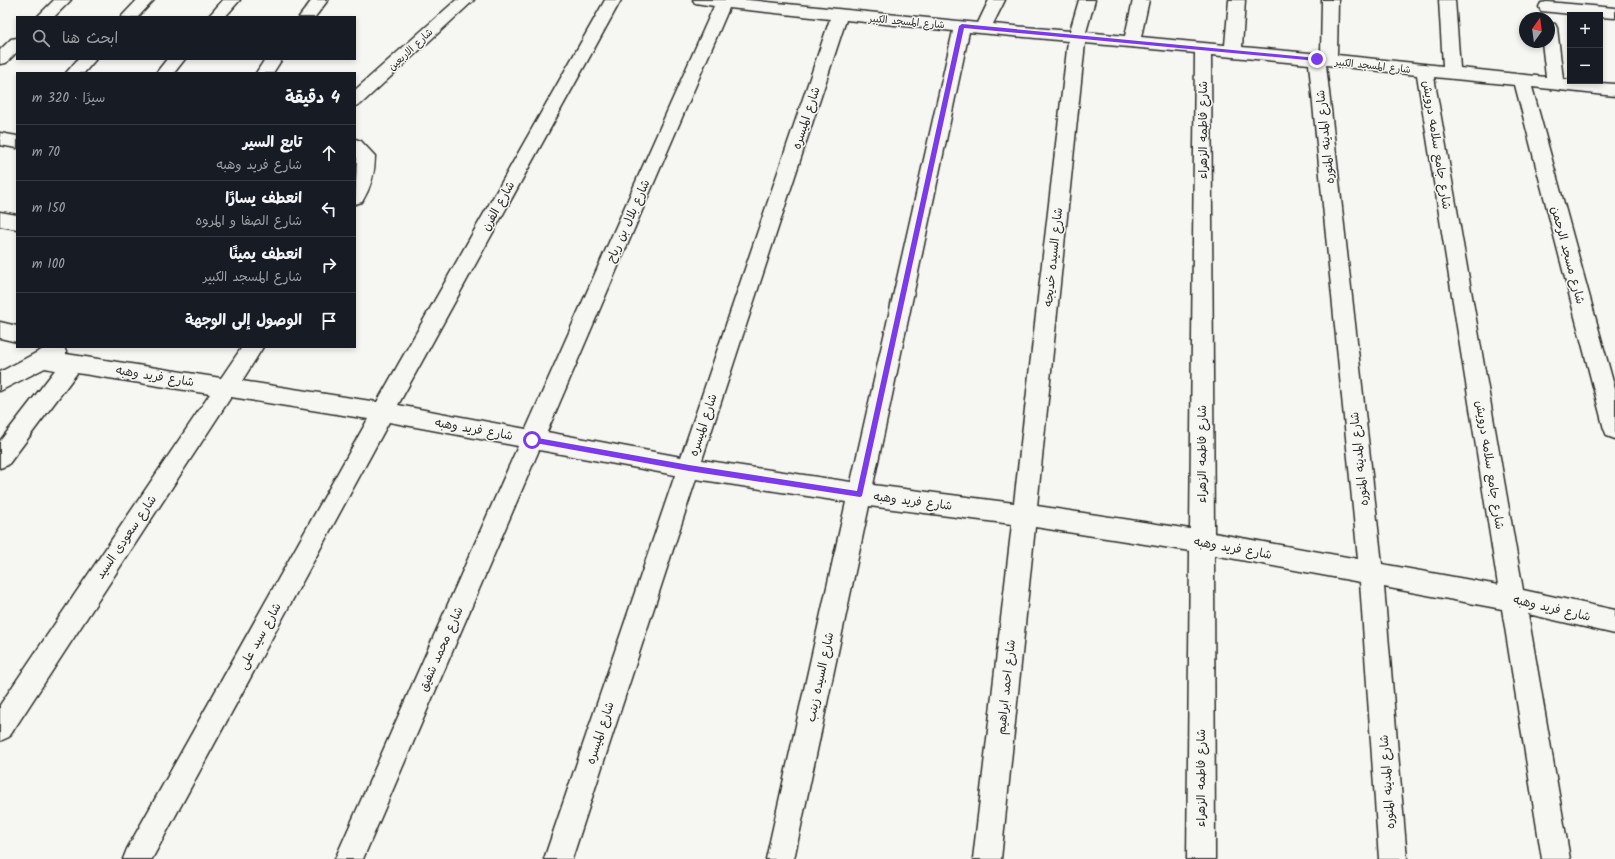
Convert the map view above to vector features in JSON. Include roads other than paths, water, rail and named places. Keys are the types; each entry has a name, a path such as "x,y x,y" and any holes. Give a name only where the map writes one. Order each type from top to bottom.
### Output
{"street":[{"path":"46,16 63,0"},
{"path":"130,16 146,0"},
{"path":"217,16 232,0"},
{"path":"308,16 320,0"},
{"name":"شارع الاربعين","path":"356,99 433,28 466,0"},
{"name":"شارع الفرن","path":"383,412 613,0"},
{"name":"شارع المسجد الكبير","path":"701,0 762,3 840,14 874,12 962,26 1233,51 1615,90"},
{"path":"983,28 996,0"},
{"name":"شارع السيده خديجه","path":"1025,515 1077,37 1087,0"},
{"path":"1132,42 1141,0"},
{"path":"1233,51 1236,0"},
{"name":"شارع المدينه المنوره","path":"1330,0 1323,60 1371,573 1393,859"},
{"path":"1447,0 1452,73"},
{"name":"شارع بلال بن رباح","path":"532,440 724,2"},
{"path":"1547,8 1615,13"},
{"name":"شارع الميسره","path":"558,859 840,14"},
{"name":"شارع السيده زينب","path":"780,859 962,26"},
{"path":"0,60 16,44"},
{"path":"1551,48 1555,84"},
{"name":"شارع فاطمه الزهراء","path":"1201,859 1203,49"},
{"path":"78,72 87,60"},
{"path":"165,72 176,60"},
{"path":"265,72 273,60"},
{"name":"شارع جامع سلامه درويش","path":"1425,70 1556,859"},
{"name":"شارع مسجد الرحمن","path":"1522,81 1615,429"},
{"path":"0,139 16,142"},
{"path":"356,147 366,156 366,173 356,195"},
{"path":"0,219 16,222"},
{"path":"0,330 16,334"},
{"name":"شارع سعودى السيد","path":"0,728 252,348"},
{"path":"0,458 68,355"},
{"name":"شارع فريد وهبه","path":"0,382 43,359 68,355 225,388 383,412 689,468 860,494 1025,515 1202,542 1513,599 1615,622"},
{"name":"شارع سيد على","path":"137,859 383,412"},
{"name":"شارع محمد شفيق","path":"349,859 532,440"},
{"name":"شارع احمد ابراهيم","path":"988,859 1025,515"}]}
